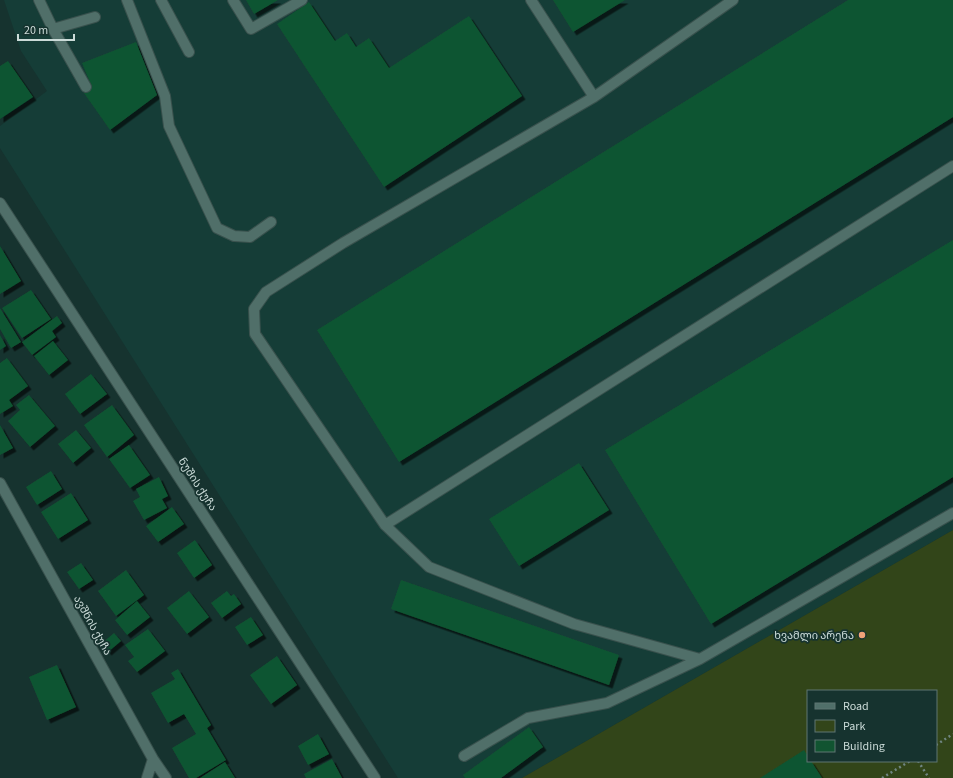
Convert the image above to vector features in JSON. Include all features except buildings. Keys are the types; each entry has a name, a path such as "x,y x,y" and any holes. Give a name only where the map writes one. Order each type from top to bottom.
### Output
{"street":[{"path":"39,0 53,29 86,87"},
{"path":"127,0 165,96 169,126 217,228 234,236 250,237 271,222"},
{"path":"161,0 188,52"},
{"path":"233,0 251,29 302,0"},
{"path":"531,0 594,97"},
{"path":"700,659 574,624 429,567 385,525 255,334 254,309 266,292 343,243 594,97 733,0"},
{"path":"53,29 95,18"},
{"path":"385,525 953,166"},
{"name":"ნუშის ქუჩა","path":"0,203 375,778"},
{"name":"ავშნის ქუჩა","path":"0,483 153,759 166,778"},
{"path":"464,756 528,718 607,703 700,659 953,513"},
{"path":"147,778 153,759"}],"path":[{"path":"937,744 953,734"},
{"path":"882,778 908,762"},
{"path":"919,762 929,778"}],"shaded area":[{"path":"4,0 953,0 953,530 522,778 398,778 0,148 0,126 47,91 21,51"}],"green space":[{"name":"ხვამლი არენა","path":"953,530 953,778 522,778"}],"place":[{"name":"ხვამლი არენა","path":"862,635"}]}
